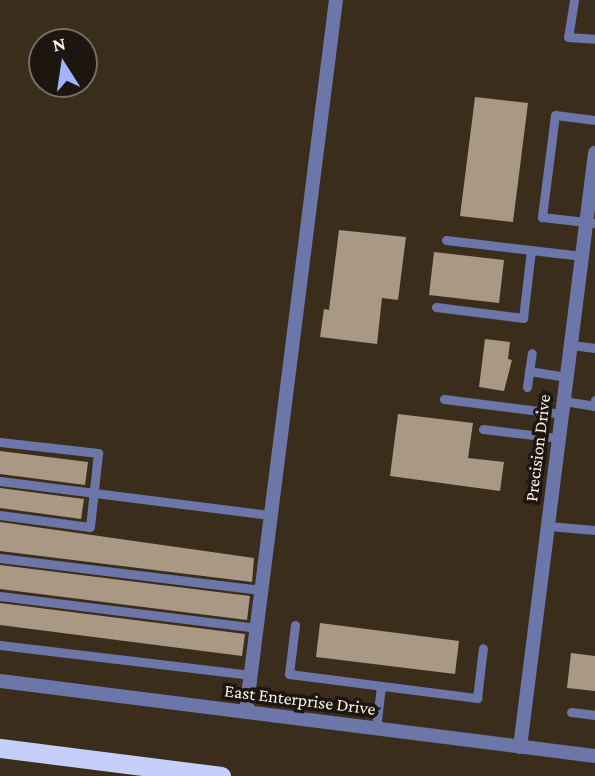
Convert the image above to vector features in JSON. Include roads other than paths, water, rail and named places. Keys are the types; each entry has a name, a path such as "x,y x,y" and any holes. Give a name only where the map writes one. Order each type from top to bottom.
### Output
{"highway":[{"path":"0,748 221,776"}],"street":[{"path":"246,712 336,0"},
{"name":"Precision Drive","path":"520,747 582,256 591,223 595,153"},
{"name":"East Enterprise Drive","path":"0,681 595,756"}],"lane":[{"path":"573,0 569,37 595,39"},
{"path":"591,223 542,217 555,115 595,120"},
{"path":"446,240 582,256"},
{"path":"436,307 523,318 531,250"},
{"path":"571,345 595,348"},
{"path":"527,387 532,353"},
{"path":"529,371 567,377"},
{"path":"444,399 563,407 594,406 595,400"},
{"path":"483,429 559,438"},
{"path":"0,442 98,453 90,527 0,515"},
{"path":"0,481 271,515"},
{"path":"548,526 595,530"},
{"path":"0,558 261,590"},
{"path":"0,596 257,628"},
{"path":"295,625 289,674 477,698 483,648"},
{"path":"0,645 251,675"},
{"path":"376,729 381,685"},
{"path":"571,712 595,715"}]}
